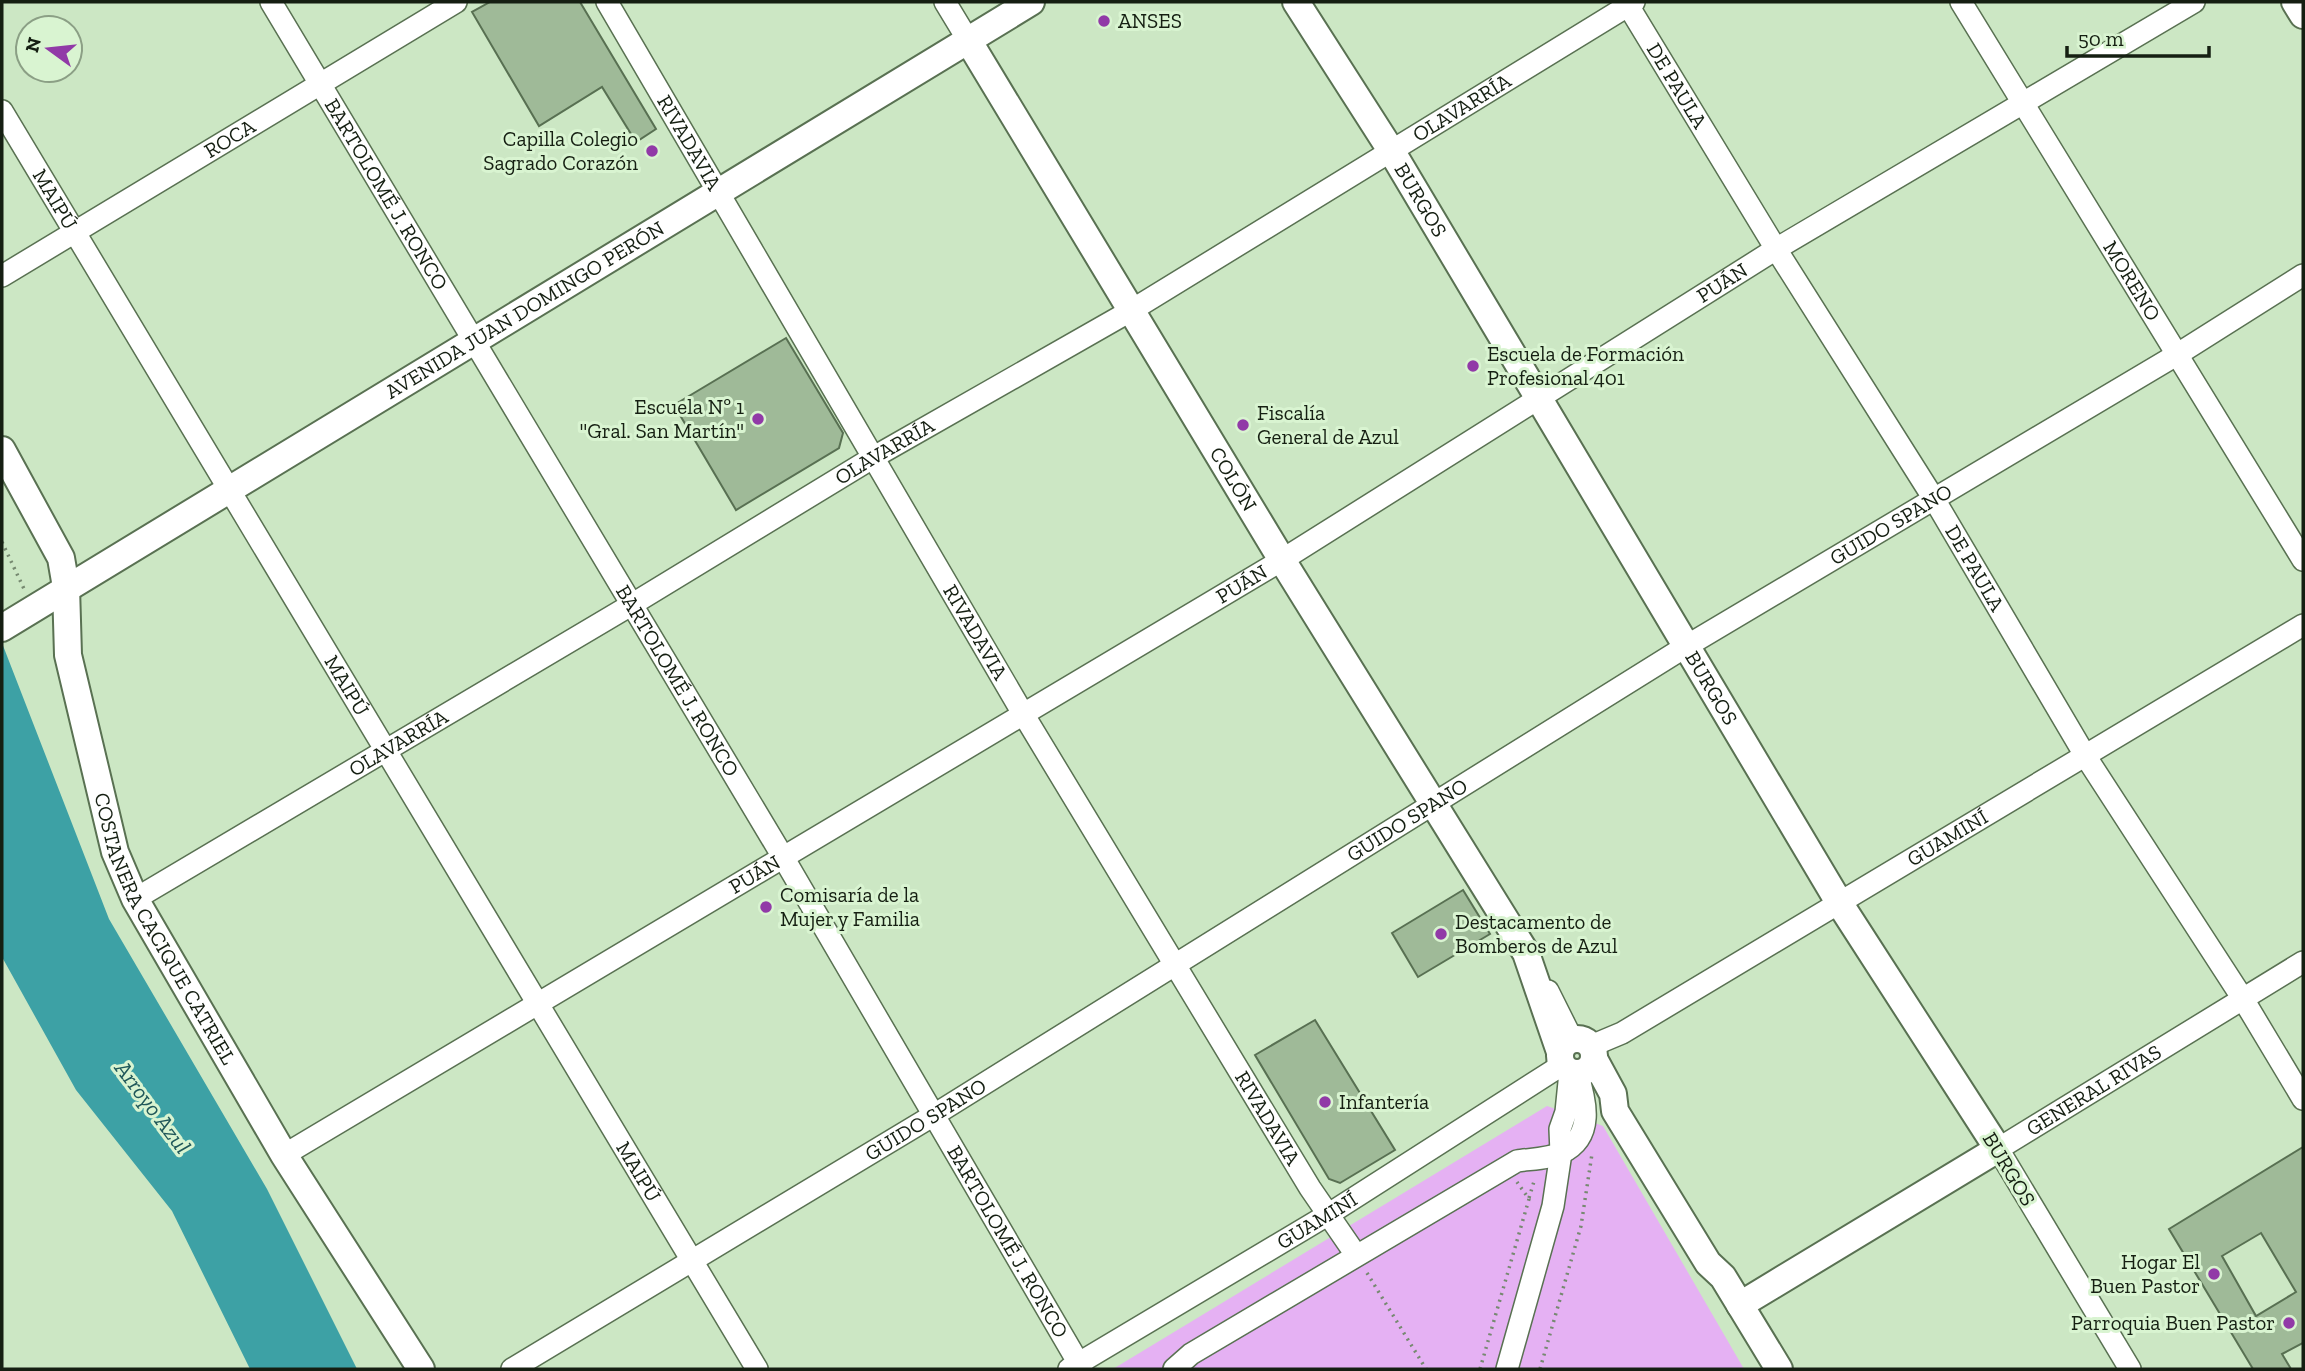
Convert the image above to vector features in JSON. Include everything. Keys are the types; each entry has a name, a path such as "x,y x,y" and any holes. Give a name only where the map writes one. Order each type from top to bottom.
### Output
{"main road":[{"name":"AVENIDA JUAN DOMINGO PERÓN","path":"10,622 228,487 1031,2"},
{"name":"BURGOS","path":"1296,2 1392,152 1685,648 1840,904 1998,1149"},
{"path":"2295,2 2303,15"},
{"name":"COLÓN","path":"968,40 1282,560 1526,953 1576,1060 1601,1101 1615,1111 1708,1263"},
{"name":"COSTANERA CACIQUE CATRIEL","path":"2,450 61,558 66,587 68,655 115,852 135,899 284,1155 421,1369"},
{"name":"GENERAL RIVAS","path":"1740,1305 1998,1149"},
{"path":"1708,1263 1723,1277 1779,1369"},
{"path":"1708,1263 1713,1286 1762,1369"}],"street":[{"name":"BARTOLOMÉ J. RONCO","path":"271,2 783,857 1077,1367"},
{"name":"ROCA","path":"2,275 456,2"},
{"name":"RIVADAVIA","path":"607,2 1022,712 1310,1188 1356,1255"},
{"name":"COLÓN","path":"945,2 968,40"},
{"name":"MORENO","path":"1961,2 2303,560"},
{"name":"PUÁN","path":"284,1155 1022,712 1282,560 1776,249 2194,2"},
{"name":"OLAVARRÍA","path":"135,899 631,605 874,457 1132,310 1392,152 1629,3"},
{"name":"DE PAULA","path":"1629,3 1776,249 1934,499 2086,757 2243,999 2303,1099"},
{"name":"MAIPÚ","path":"2,111 536,1004 758,1369"},
{"name":"GUIDO SPANO","path":"512,1369 934,1115 1685,648 2178,354 2303,275"},
{"name":"GUAMINÍ","path":"1077,1367 1576,1060 2303,625"},
{"name":"GENERAL RIVAS","path":"1998,1149 2303,962"},
{"path":"1507,1369 1553,1206 1561,1153 1560,1129 1576,1060"},
{"name":"BURGOS","path":"1998,1149 2130,1369"},
{"path":"1174,1369 1191,1354 1517,1161 1561,1153"}],"path":[{"path":"1540,1369 1581,1226 1593,1146"},
{"path":"1480,1369 1529,1199 1516,1182"},
{"path":"1356,1255 1426,1369"}],"shaded area":[{"path":"1547,1106 1603,1126 1744,1369 1113,1369"}],"water":[{"name":"Arroyo Azul","path":"2,643 109,919 267,1189 357,1369 250,1369 172,1211 76,1090 2,957"}],"building":[{"path":"490,2 580,2 656,129 636,142 602,87 539,126 472,12"},
{"name":"Escuela Nº 1 \"Gral. San Martín\"","path":"786,338 843,433 839,448 736,510 674,405"},
{"name":"Destacamento de Bomberos de Azul","path":"1463,890 1490,934 1418,977 1392,933"},
{"name":"Infantería","path":"1315,1020 1395,1150 1340,1183 1329,1179 1255,1055"},
{"name":"Hogar El Buen Pastor","path":"2303,1147 2303,1343 2282,1354 2291,1369 2253,1369 2169,1229","holes":["2261,1233 2296,1292 2256,1316 2222,1256"]}],"place":[{"name":"ANSES","path":"1104,21"},
{"name":"Capilla Colegio Sagrado Corazón","path":"652,151"},
{"name":"Escuela de Formación Profesional 401","path":"1473,366"},
{"name":"Escuela Nº 1 \"Gral. San Martín\"","path":"758,419"},
{"name":"Fiscalía General de Azul","path":"1243,425"},
{"name":"Comisaría de la Mujer y Familia","path":"766,907"},
{"name":"Destacamento de Bomberos de Azul","path":"1441,934"},
{"name":"Infantería","path":"1325,1102"},
{"name":"Hogar El Buen Pastor","path":"2214,1274"},
{"name":"Parroquia Buen Pastor","path":"2289,1323"}]}
